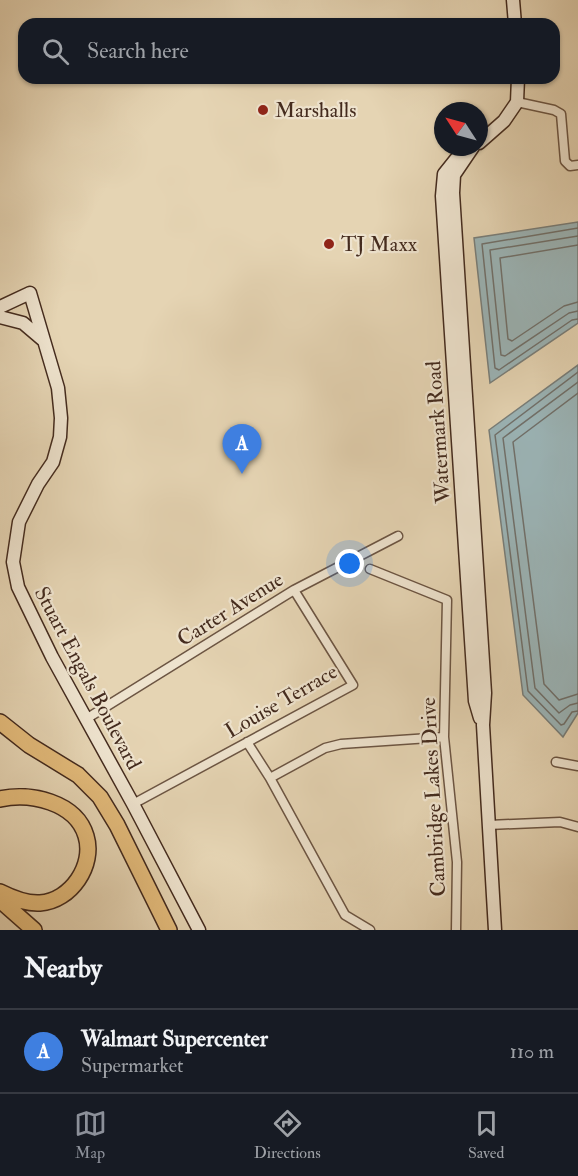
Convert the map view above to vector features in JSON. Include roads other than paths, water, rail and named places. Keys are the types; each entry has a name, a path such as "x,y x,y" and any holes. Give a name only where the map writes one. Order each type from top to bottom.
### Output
{"highway":[{"path":"0,722 28,745 78,775 99,797 117,825 169,930"},
{"path":"0,799 26,796 53,802 78,821 88,844 86,861 81,874 74,886 60,897 48,902 37,903 18,900 0,892"},
{"path":"0,900 34,930"}],"street":[{"path":"513,0 514,18"},
{"path":"518,84 517,102 554,110 561,114 565,161 570,166 578,165"},
{"name":"Watermark Road","path":"488,135 504,121 517,102"},
{"name":"Watermark Road","path":"459,156 444,174 442,196 475,701 483,725 495,930"},
{"name":"Stuart Engals Boulevard","path":"0,307 30,293 58,388 61,418 60,437 53,462 38,484 20,522 14,562 18,587 199,930"},
{"path":"0,317 23,323 44,341"},
{"name":"Carter Avenue","path":"86,719 294,590 398,536"},
{"name":"Cambridge Lakes Drive","path":"370,569 447,600 444,736 457,862 456,930"},
{"name":"Louise Terrace","path":"133,804 353,685 294,590"},
{"path":"270,778 325,748 341,744 444,736"},
{"path":"247,742 270,778 345,915 370,930"},
{"path":"556,762 578,766"},
{"path":"489,825 560,822 578,826"}],"water":[{"path":"578,222 578,323 490,383 474,238"},
{"path":"578,365 578,713 563,737 523,695 489,430"}],"place":[{"name":"Marshalls","path":"263,110"},
{"name":"TJ Maxx","path":"329,244"},
{"name":"Walmart Supercenter","path":"242,474"}]}
